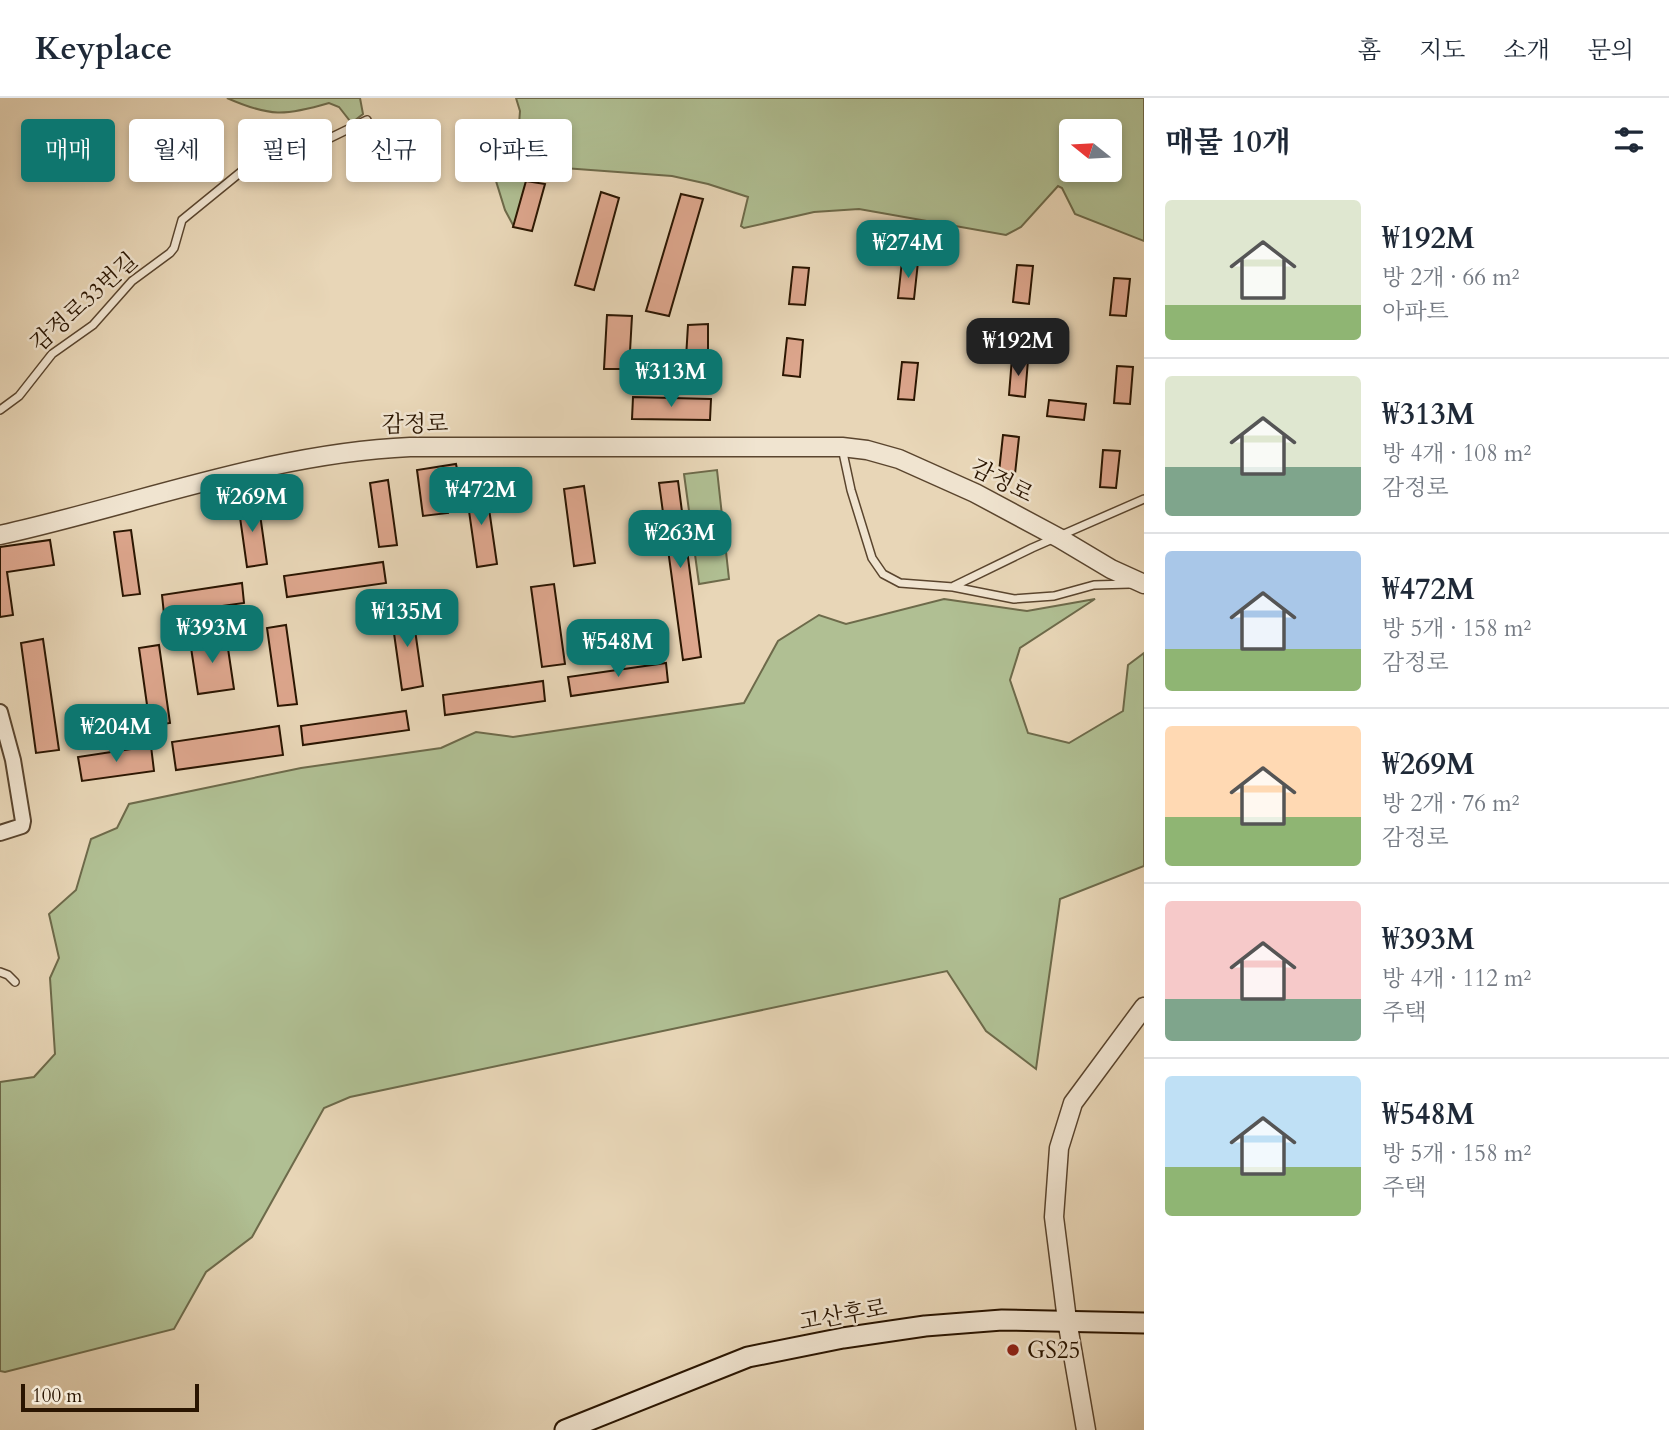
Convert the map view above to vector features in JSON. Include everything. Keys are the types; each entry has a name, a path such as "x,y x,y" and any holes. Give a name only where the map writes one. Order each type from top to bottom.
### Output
{"main road":[{"name":"고산후로","path":"565,1430 748,1357 843,1338 925,1326 1002,1320 1144,1323"}],"street":[{"name":"감정로","path":"0,535 223,476 372,449 842,447 867,450 899,459 975,493 1144,585"},
{"path":"0,712 13,760 23,821 17,829 0,833"},
{"path":"1086,1430 1067,1320 1054,1217 1059,1149 1073,1103 1144,1007"}],"lane":[{"name":"감정로33번길","path":"0,410 19,396 52,354 93,325 132,281 170,253 182,220 236,174 257,160 330,138 346,130"},
{"name":"감정로","path":"842,447 851,490 877,568 889,579 900,583 953,587 1014,599 1040,599 1078,588 1108,584 1144,585"},
{"name":"감정로","path":"953,587 1144,499"},
{"path":"0,972 15,982"}],"green space":[{"path":"227,98 360,98 363,114 357,119 348,119 339,107 329,103 289,112 255,109"},
{"path":"516,98 1144,98 1144,241 1075,214 1062,188 1058,186 1021,227 1006,235 859,209 814,212 744,228 741,226 748,197 672,176 572,169 572,119 519,119"},
{"path":"496,182 533,182 517,225 513,225"},
{"path":"717,470 729,579 699,584 684,474"},
{"path":"944,599 1027,611 1095,599 1020,648 1010,680 1028,733 1069,743 1123,711 1128,665 1144,653 1144,866 1060,899 1036,1069 986,1031 947,971 350,1097 324,1108 252,1237 206,1272 174,1329 5,1372 0,1371 0,1082 34,1077 55,1054 50,978 59,958 49,914 76,890 91,839 117,828 129,804 301,768 441,748 476,732 513,737 744,703 778,641 819,615 846,624"}],"building":[{"path":"526,182 545,184 532,231 513,227"},
{"path":"601,192 619,198 594,290 575,285"},
{"path":"681,194 703,199 669,316 646,311"},
{"path":"902,261 918,262 914,299 898,298"},
{"path":"1017,265 1033,266 1029,304 1013,302"},
{"path":"793,267 809,268 805,305 789,304"},
{"path":"1114,278 1130,279 1126,316 1110,315"},
{"path":"607,315 632,316 629,369 604,369"},
{"path":"708,324 708,357 686,358 688,325"},
{"path":"787,338 803,340 800,377 783,375"},
{"path":"1012,358 1028,360 1025,397 1009,395"},
{"path":"902,362 918,363 914,400 898,399"},
{"path":"1117,366 1133,367 1130,404 1114,403"},
{"path":"633,397 711,399 710,420 632,419"},
{"path":"1049,400 1086,404 1084,420 1047,416"},
{"path":"1003,435 1019,437 1015,474 999,472"},
{"path":"1103,450 1120,451 1116,488 1100,487"},
{"path":"456,464 460,484 444,486 448,513 423,516 417,470"},
{"path":"388,480 397,545 379,547 370,483"},
{"path":"678,481 701,657 683,660 659,483"},
{"path":"584,486 595,563 574,566 564,489"},
{"path":"486,488 497,564 477,567 466,490"},
{"path":"258,500 267,564 247,567 238,503"},
{"path":"131,530 140,594 123,596 114,532"},
{"path":"50,540 54,565 7,572 13,615 0,617 0,547"},
{"path":"383,562 386,583 287,597 284,576"},
{"path":"242,583 244,603 164,614 162,595"},
{"path":"554,584 565,664 542,667 531,587"},
{"path":"412,609 423,686 402,690 391,612"},
{"path":"286,625 297,704 278,706 267,628"},
{"path":"226,635 234,689 198,694 190,641"},
{"path":"43,639 59,750 36,753 21,643"},
{"path":"159,645 170,723 150,726 139,648"},
{"path":"666,663 668,682 571,696 568,677"},
{"path":"543,681 545,701 445,715 443,695"},
{"path":"406,711 409,730 303,745 301,726"},
{"path":"279,726 283,755 176,770 172,742"},
{"path":"151,746 154,771 82,781 78,757"}],"place":[{"name":"GS25","path":"1013,1350"}]}
